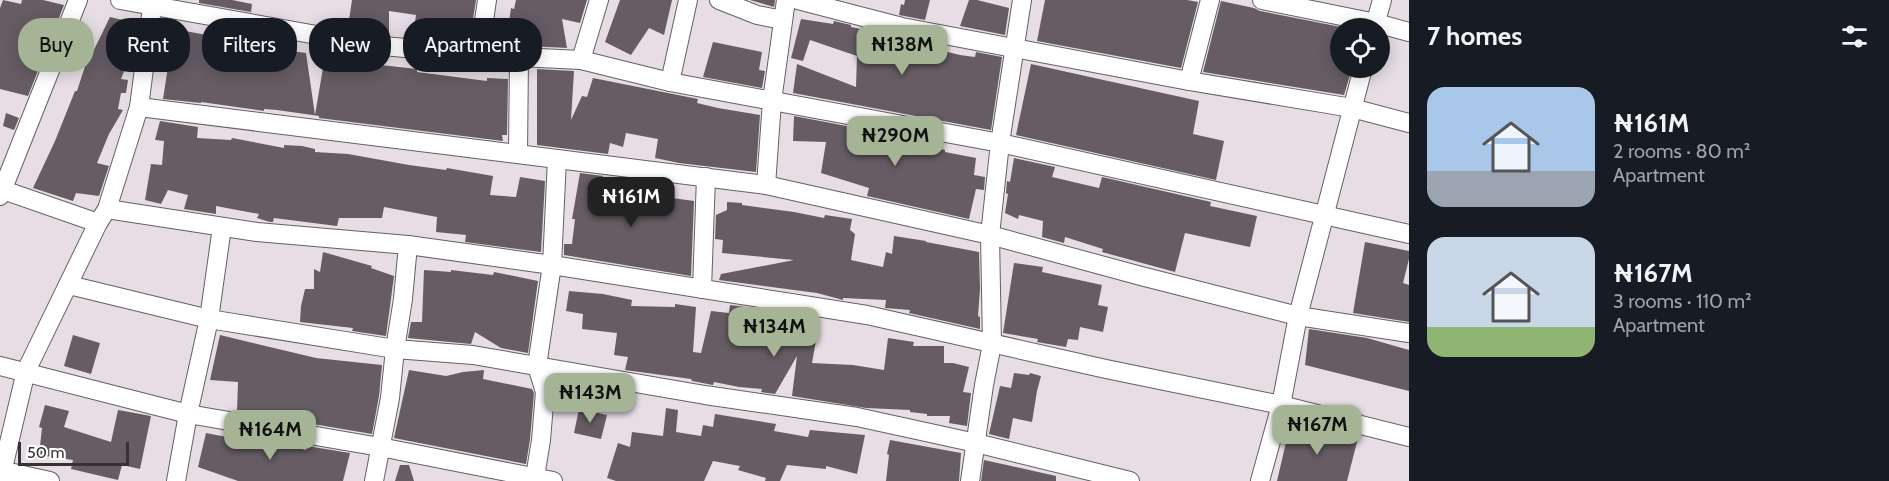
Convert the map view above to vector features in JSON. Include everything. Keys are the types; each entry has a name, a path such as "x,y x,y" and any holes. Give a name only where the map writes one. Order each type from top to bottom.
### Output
{"street":[{"path":"78,0 1,193 103,216 408,245 552,265 867,315 1106,369 1281,405 1409,437"},
{"path":"120,0 153,3 373,45 403,48"},
{"path":"484,18 487,0"},
{"path":"581,60 599,0"},
{"path":"670,82 688,0"},
{"path":"720,0 757,15 783,20"},
{"path":"766,185 772,101 786,0"},
{"path":"798,0 902,27 1189,81 1352,108 1409,123"},
{"path":"970,481 992,344 990,235 1000,143 1022,0"},
{"path":"1189,81 1210,0"},
{"path":"1262,0 1340,18"},
{"path":"1377,18 1382,0"},
{"path":"50,481 1,474 26,371 103,216 139,107 153,3"},
{"path":"1390,29 1409,32"},
{"path":"542,58 581,60 670,82 1000,143 1409,234"},
{"path":"518,154 519,72"},
{"path":"1260,481 1281,405 1298,316 1360,78"},
{"path":"139,107 766,185 990,235 1298,316 1409,333"},
{"path":"535,477 542,440 545,392 537,366 552,265 557,159"},
{"path":"702,289 706,177"},
{"path":"176,481 209,319 222,227"},
{"path":"374,481 390,398 408,245"},
{"path":"69,285 209,319 395,349 473,355 705,396 857,417 976,443 1130,481"},
{"path":"0,366 188,414 380,447 475,473 535,477 553,481"}],"building":[{"path":"3,0 21,4 22,0 43,0 64,5 59,18 18,18 18,72 37,72 28,96 0,89 0,8"},
{"path":"199,0 232,0 252,4 251,12 199,3"},
{"path":"352,0 476,0 473,18 416,18 416,15 389,11 389,18 349,18"},
{"path":"516,0 587,0 580,23 562,19 567,48 542,47 542,18 510,18 511,8 514,9"},
{"path":"620,0 672,0 664,35 649,28 631,55 605,42"},
{"path":"750,0 775,0 774,7"},
{"path":"905,0 930,0 925,20 899,15 901,4 904,5"},
{"path":"969,0 1009,8 1005,35 960,26"},
{"path":"1045,0 1187,0 1198,2 1181,68 1037,41"},
{"path":"1221,1 1330,25 1330,78 1349,78 1344,95 1203,72"},
{"path":"801,19 833,24 834,21 851,25 851,27 928,43 927,47 960,55 975,57 976,52 1002,57 991,130 793,93 797,64 856,87 857,56 810,40 803,61 791,58"},
{"path":"106,25 106,72 124,72 121,79 128,80 126,93 121,93 118,109 123,110 109,134 97,163 109,166 99,196 76,193 73,201 33,188 75,91 77,91 83,72 94,72 94,50"},
{"path":"190,32 202,34 202,72 297,72 297,52 306,53 315,115 322,72 391,72 391,66 403,67 403,72 487,81 487,78 508,79 507,135 502,135 503,141 319,118 319,116 277,110 264,109 264,111 163,99 167,72 190,72"},
{"path":"713,42 762,52 759,70 765,71 762,88 703,77"},
{"path":"1031,64 1199,101 1193,134 1224,141 1216,180 1016,135"},
{"path":"542,69 574,71 571,120 582,96 587,97 593,78 698,99 697,103 718,108 760,115 756,172 655,158 658,139 626,133 623,147 610,143 608,154 537,145 537,72 542,72"},
{"path":"6,113 19,118 14,130 3,126"},
{"path":"794,116 899,136 898,140 976,158 974,175 985,177 984,190 976,189 969,219 867,196 869,188 821,173 826,142 793,141"},
{"path":"160,121 198,127 197,138 231,140 232,138 284,148 284,145 302,146 315,149 315,152 348,154 493,176 490,195 516,197 520,177 545,181 541,252 465,242 466,235 436,232 437,217 384,207 382,218 339,218 337,226 274,218 273,222 270,222 257,218 259,214 216,206 216,214 184,209 188,195 168,190 161,204 145,200 151,164 162,165 164,141 155,140"},
{"path":"1014,158 1055,167 1052,177 1099,188 1102,177 1211,202 1210,206 1257,216 1250,247 1185,233 1175,272 1102,252 1103,249 1065,237 1064,243 1042,237 1043,221 1019,215 1018,219 1005,213 1008,194 1006,193 1007,181 1010,182"},
{"path":"580,173 603,176 601,183 613,185 612,187 694,201 691,276 564,255 564,244 572,244 575,219 572,219"},
{"path":"727,202 824,218 825,215 852,219 850,230 855,234 851,260 883,267 886,252 892,254 894,236 979,252 978,316 980,317 980,329 909,313 910,310 885,308 886,300 843,298 843,300 817,293 719,280 721,274 794,260 722,253 723,240 715,239 716,215 727,210"},
{"path":"1365,242 1409,251 1403,283 1409,285 1409,322 1353,313"},
{"path":"323,252 372,266 371,268 394,276 386,336 352,331 353,328 300,322 305,289 314,289 314,269 320,272"},
{"path":"1014,263 1043,267 1042,272 1102,285 1098,305 1108,307 1103,332 1080,327 1078,340 1068,339 1066,347 1003,333"},
{"path":"424,270 451,272 451,270 493,275 494,272 538,281 528,353 501,348 475,332 471,344 408,338 411,322 422,322"},
{"path":"569,291 603,294 632,300 631,306 675,307 675,304 696,307 693,352 701,353 711,311 729,313 730,305 745,307 743,314 792,326 793,319 819,324 812,363 853,365 884,370 888,338 914,342 913,346 944,346 944,363 969,367 963,392 971,393 967,426 949,423 950,416 927,416 927,414 910,412 910,410 866,408 792,396 797,356 775,394 761,392 762,389 714,382 713,385 691,379 625,370 628,357 614,355 617,333 582,329 583,314 566,311"},
{"path":"1309,329 1367,338 1409,350 1409,391 1305,365"},
{"path":"73,335 100,343 91,374 64,366"},
{"path":"220,335 316,358 382,365 372,434 237,411 238,382 210,380"},
{"path":"409,370 446,376 484,370 483,379 532,389 534,393 526,464 394,438"},
{"path":"1014,373 1041,376 1032,422 1013,418 1009,439 989,434 1000,386 1011,388"},
{"path":"45,405 69,411 64,427 111,442 118,410 151,416 140,469 122,465 118,480 71,469 73,460 39,455 42,428 39,427"},
{"path":"666,408 678,410 676,432 701,436 703,425 713,427 715,414 776,424 774,431 808,437 810,430 865,435 857,474 826,466 826,469 787,465 780,481 765,481 766,478 738,470 740,466 713,461 704,481 616,481 607,478 618,443 630,447 632,432 663,436"},
{"path":"579,409 607,415 601,439 574,433"},
{"path":"1290,425 1358,438 1347,481 1277,481"},
{"path":"206,433 237,439 237,436 306,450 307,446 350,453 343,481 238,481 198,467"},
{"path":"890,440 961,453 959,481 886,481"},
{"path":"984,460 1056,476 1056,481 981,481"},
{"path":"400,465 409,465 414,481 395,481"}]}
